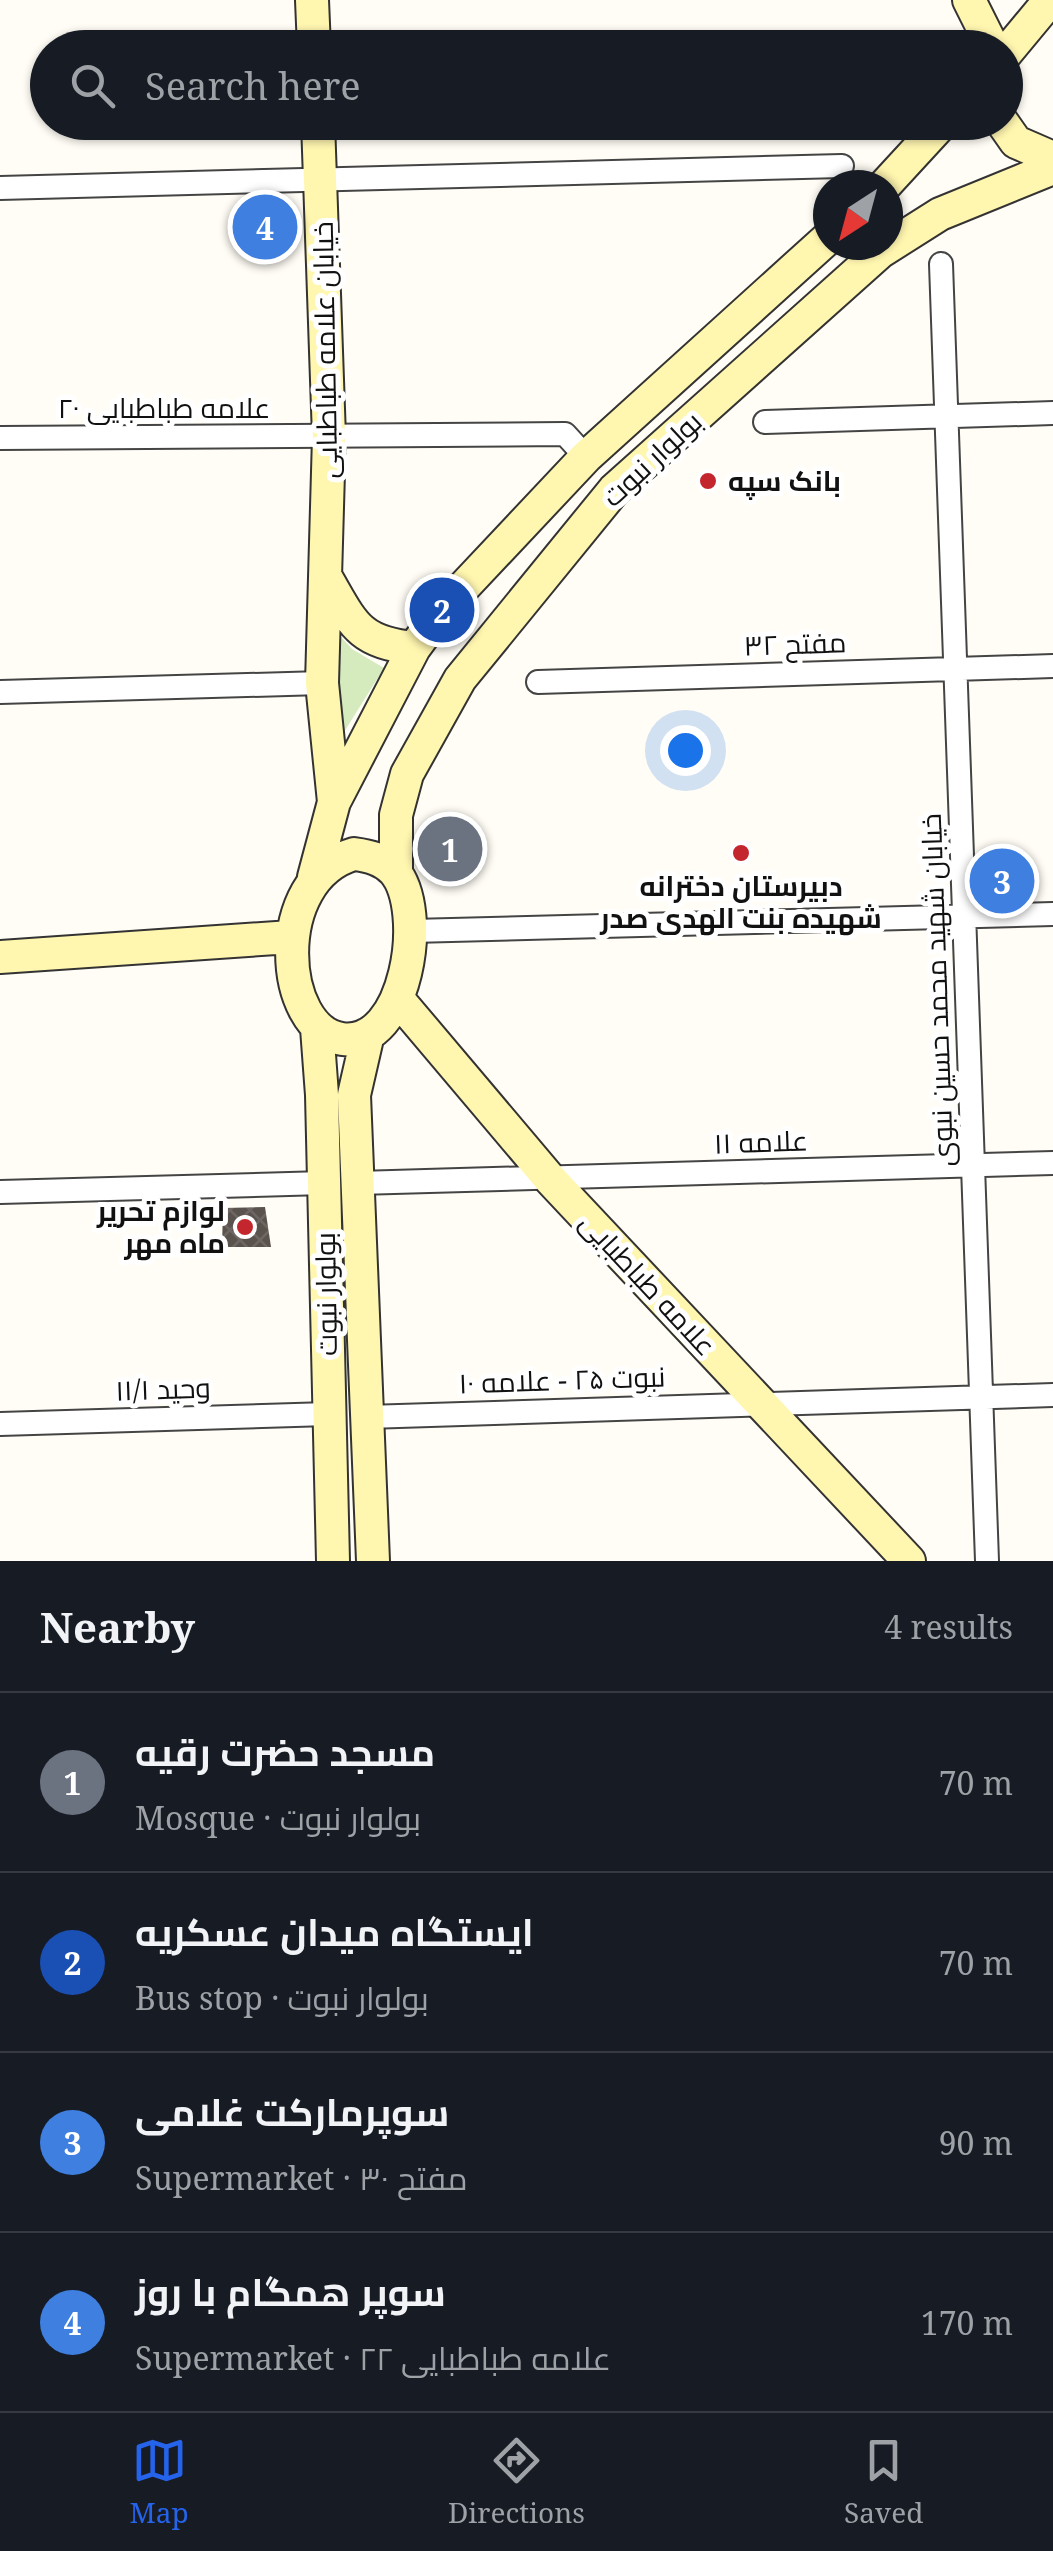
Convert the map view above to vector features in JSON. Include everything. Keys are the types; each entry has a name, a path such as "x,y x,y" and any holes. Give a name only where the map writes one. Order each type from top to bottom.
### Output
{"main road":[{"path":"312,0 313,30"},
{"path":"970,0 984,30"},
{"path":"1023,33 1050,0"},
{"name":"خیابان علامه طباطبایی","path":"319,140 328,437 322,683 334,802"},
{"path":"898,170 926,140"},
{"path":"1015,140 1053,158"},
{"name":"بولوار نبوت","path":"396,872 396,815 407,774 460,679 614,490 880,252 940,214 1053,168"},
{"name":"بولوار نبوت","path":"314,877 334,802 414,648 442,610 586,457 813,252"},
{"path":"326,577 355,627 380,645 414,648"},
{"path":"354,854 377,858 396,872 412,931 407,974 396,998 368,1034 342,1040 317,1028 303,1003 291,937 298,903 314,877 331,860 354,854"},
{"path":"0,957 291,937"},
{"name":"علامه طباطبایی","path":"396,998 550,1179 909,1561"},
{"name":"بولوار نبوت","path":"317,1028 333,1561"},
{"name":"بولوار نبوت","path":"368,1034 354,1095 372,1561"}],"street":[{"path":"0,188 842,166"},
{"name":"خیابان شهید محمد حسین نبوی","path":"942,264 987,1561"},
{"path":"765,422 1053,413"},
{"name":"علامه طباطبایی ۲۰","path":"0,438 565,434 586,457"},
{"name":"مفتح ۳۲","path":"538,682 1053,666"},
{"path":"0,692 322,683"},
{"path":"412,931 1053,914"},
{"name":"علامه ۱۱","path":"358,1184 1053,1163"},
{"path":"0,1192 324,1184"},
{"name":"نبوت ۲۵ - علامه ۱۰","path":"367,1417 1053,1394"},
{"name":"وحید ۱۱/۱","path":"0,1424 328,1414"}],"green space":[{"path":"328,623 352,649 384,668 334,748"}],"building":[{"name":"لوازم تحریر ماه مهر","path":"265,1207 271,1247 222,1247 223,1208"}],"place":[{"name":"سوپر همگام با روز","path":"265,227"},
{"name":"بانک سپه","path":"708,481"},
{"name":"ایستگاه میدان عسکریه","path":"442,610"},
{"name":"مسجد حضرت رقیه","path":"450,849"},
{"name":"دبیرستان دخترانه شهیده بنت الهدی صدر","path":"741,853"},
{"name":"سوپرمارکت غلامی","path":"1002,881"},
{"name":"لوازم تحریر ماه مهر","path":"245,1227"}]}
